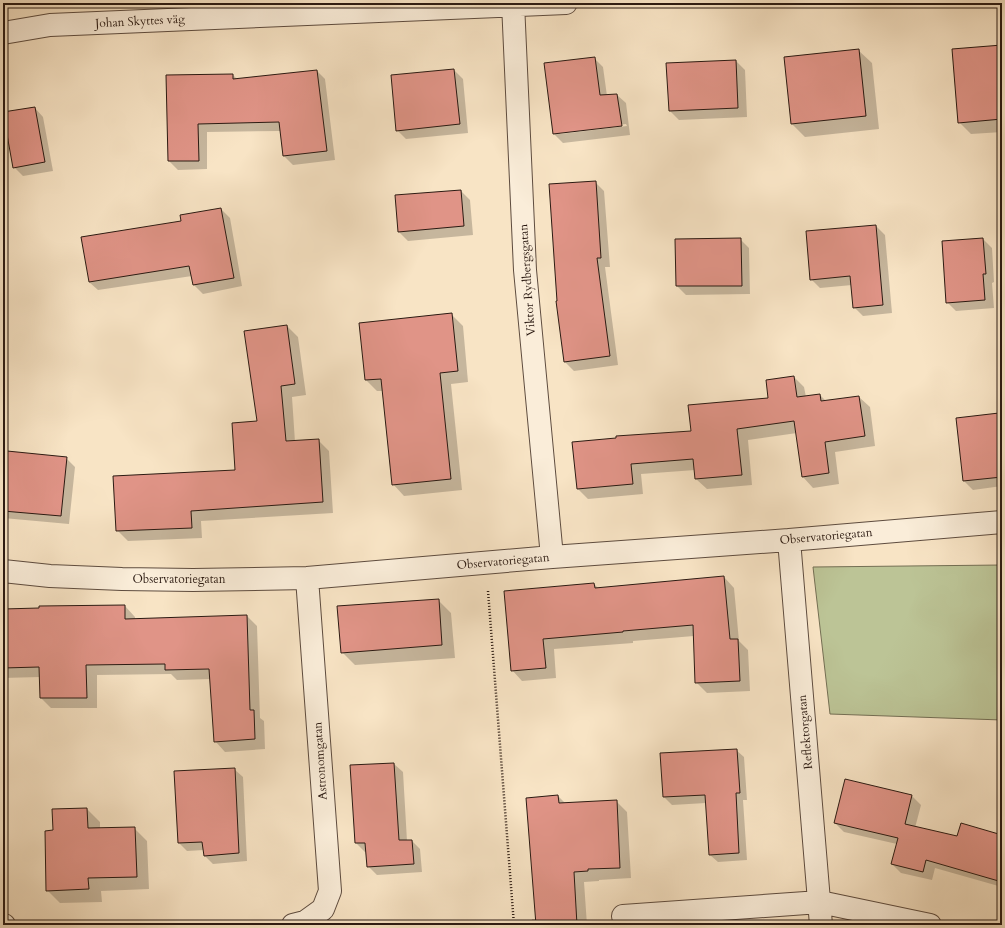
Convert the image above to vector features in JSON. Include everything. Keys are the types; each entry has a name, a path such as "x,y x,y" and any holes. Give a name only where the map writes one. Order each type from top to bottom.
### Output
{"street":[{"name":"Johan Skyttes väg","path":"3,33 50,25 513,4 566,3"},
{"name":"Viktor Rydbergsgatan","path":"513,4 525,270 552,557"},
{"name":"Observatoriegatan","path":"3,571 50,576 122,579 193,580 307,578 552,557 789,540 1002,522"},
{"name":"Reflektorgatan","path":"789,540 821,925"},
{"name":"Astronomgatan","path":"293,925 305,922 323,909 330,891 307,578"},
{"path":"623,916 820,902 930,925"}],"path":[{"path":"486,563 514,925"}],"green space":[{"path":"1002,565 1002,720 830,714 813,567"}],"building":[{"path":"1002,45 1002,119 958,123 952,49"},
{"path":"859,49 866,116 791,124 784,57"},
{"path":"595,57 600,95 617,94 622,126 553,134 544,63"},
{"path":"736,60 738,108 669,111 666,63"},
{"path":"454,69 460,124 396,131 391,75"},
{"path":"317,70 327,151 283,156 279,122 198,124 199,161 168,161 166,75 233,74 233,79"},
{"path":"35,107 45,162 13,168 3,112"},
{"path":"596,181 601,258 597,258 610,356 564,362 556,301 549,184"},
{"path":"461,190 464,226 398,232 395,195"},
{"path":"221,208 234,278 193,285 189,266 89,282 81,237 181,221 180,215"},
{"path":"876,225 883,305 853,308 850,276 810,280 806,231"},
{"path":"741,238 742,286 676,286 675,239"},
{"path":"983,238 986,274 983,274 985,300 946,303 942,241"},
{"path":"452,313 458,371 440,373 451,479 392,485 381,379 365,380 359,323"},
{"path":"287,325 295,384 281,386 286,441 319,439 323,502 191,511 192,528 116,531 113,476 235,470 232,423 257,421 244,331"},
{"path":"794,376 797,397 820,394 821,401 859,396 865,436 825,442 829,473 802,477 794,421 737,429 742,475 695,479 693,459 631,464 633,484 577,489 572,442 616,438 616,436 691,431 688,405 768,398 766,380"},
{"path":"999,413 1002,439 1002,477 963,481 956,418"},
{"path":"7,451 67,457 61,516 3,511"},
{"path":"724,576 730,639 738,639 740,681 695,683 693,625 543,639 546,668 511,671 504,591 594,583 595,588"},
{"path":"439,599 442,645 341,653 337,606"},
{"path":"125,605 125,619 247,615 250,710 254,710 255,739 214,742 209,669 165,670 165,664 86,665 87,698 40,698 39,667 3,668 3,609 39,608 39,606"},
{"path":"737,749 740,793 736,793 739,853 709,855 705,795 663,797 660,753"},
{"path":"394,763 399,840 412,840 414,864 367,867 365,843 355,843 350,765"},
{"path":"235,768 239,853 204,856 202,842 178,843 174,771"},
{"path":"845,779 912,795 905,824 957,836 961,823 1002,835 1002,882 926,860 923,872 891,864 898,838 834,823"},
{"path":"558,795 559,803 617,800 620,868 588,869 588,871 574,872 577,925 536,925 526,798"},
{"path":"87,808 88,828 135,827 137,877 88,878 89,889 46,891 45,831 53,830 52,809"}]}
